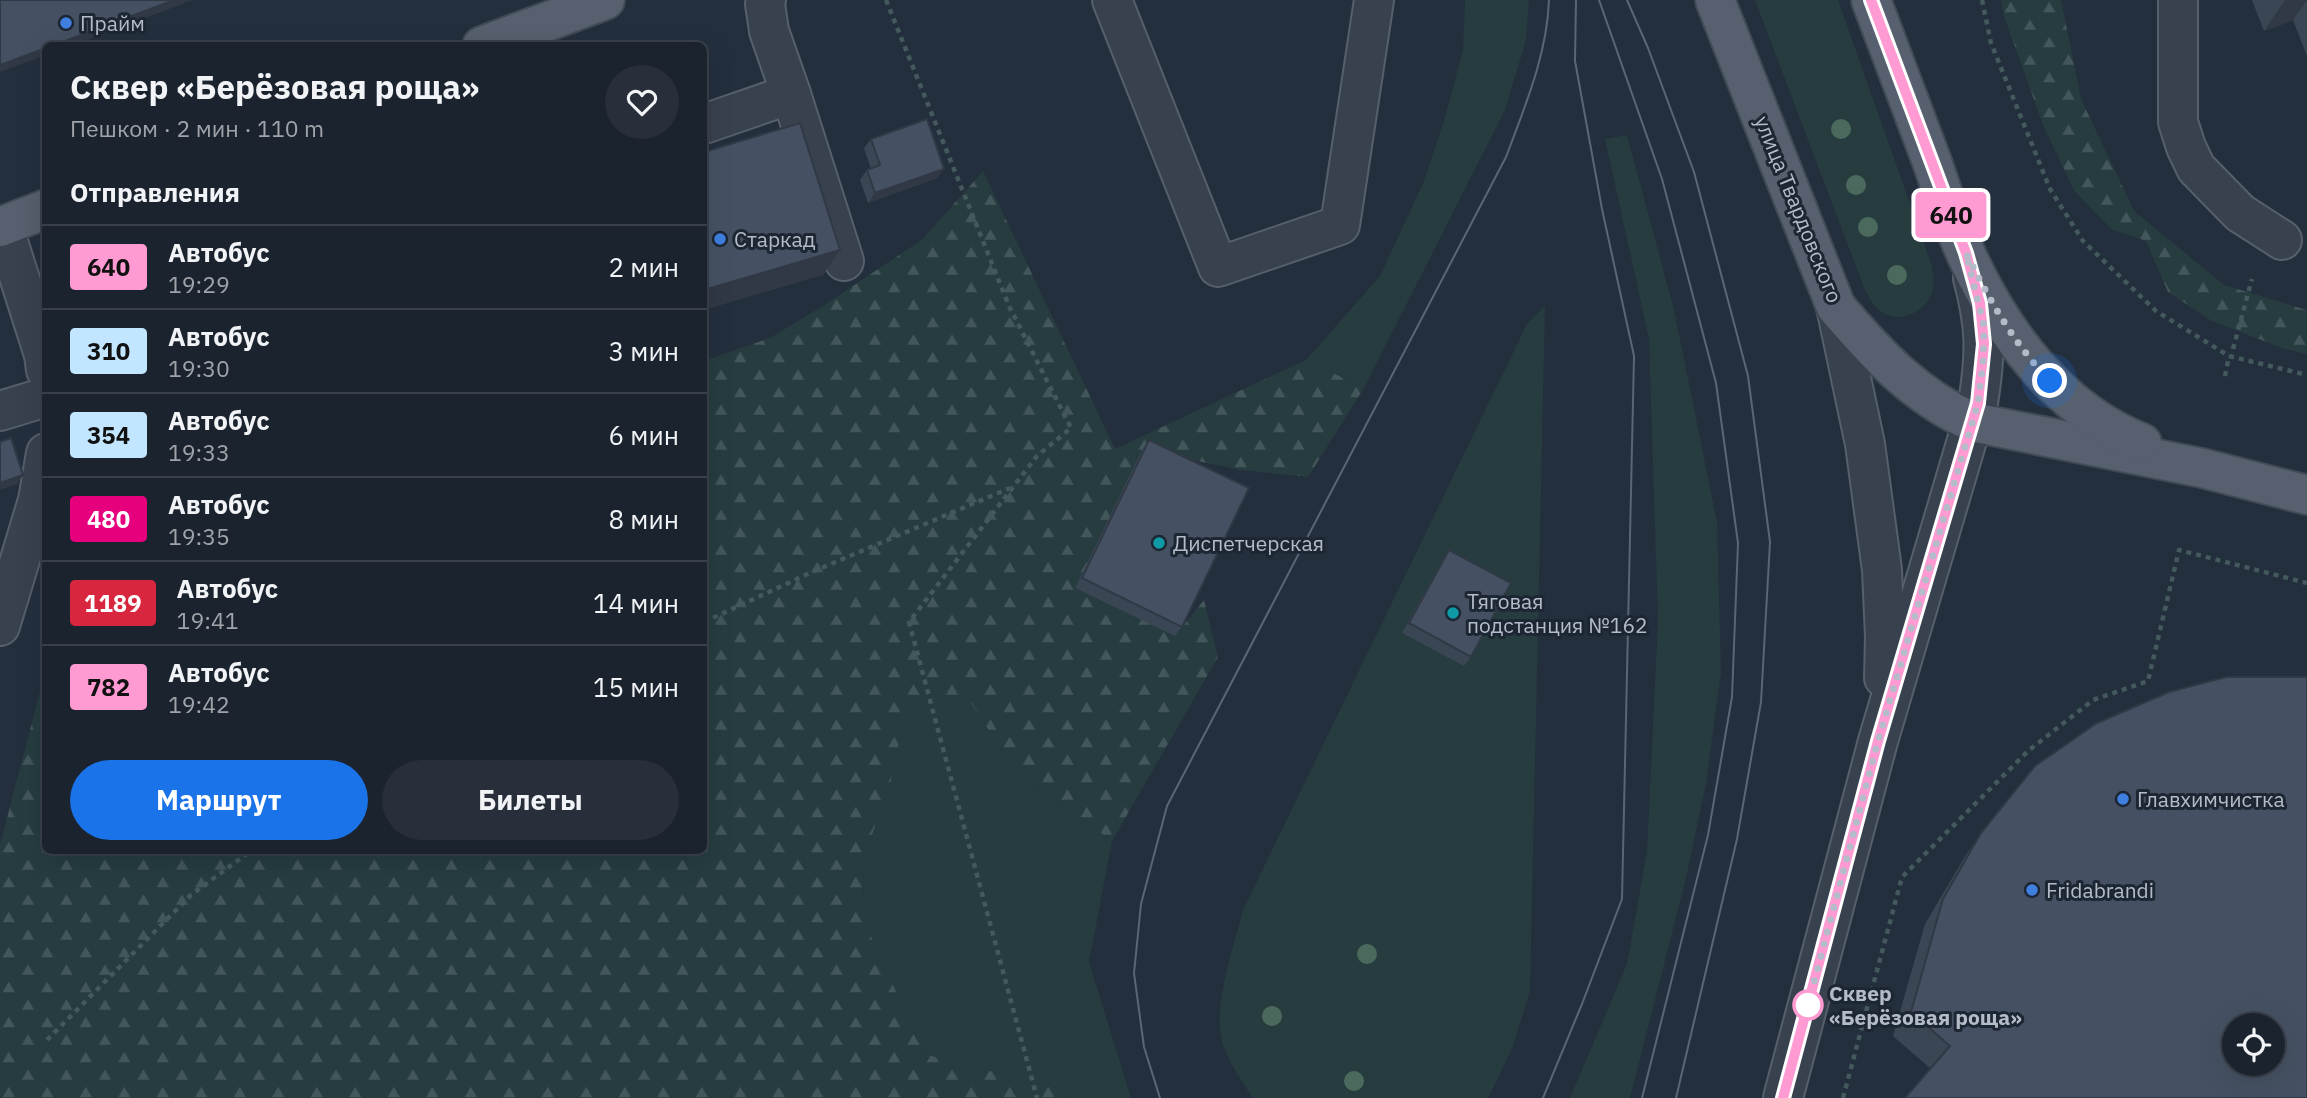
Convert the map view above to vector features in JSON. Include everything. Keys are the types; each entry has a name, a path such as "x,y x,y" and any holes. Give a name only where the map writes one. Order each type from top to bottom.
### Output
{"main road":[{"path":"493,42 605,0"},
{"name":"улица Твардовского","path":"1715,0 1836,307 1863,340 1903,379 1945,409 1972,422 2202,468 2307,495"},
{"name":"улица Твардовского","path":"1871,0 1966,253 1991,303 2027,356 2082,410 2123,436 2202,468"},
{"path":"1,226 42,211"}],"street":[{"path":"766,0 769,31 844,261"},
{"path":"1112,0 1218,267 1339,225 1374,0"},
{"path":"2178,0 2178,122 2186,147 2196,169 2233,206 2281,240"},
{"path":"707,123 791,94"},
{"path":"1,226 42,349"},
{"path":"1783,1098 1878,741 1972,422 1981,383 1984,326 1966,253"},
{"path":"1836,307 1865,444 1882,570 1883,694 1878,741"},
{"path":"0,411 42,398"},
{"path":"0,626 38,500 42,476"}],"path":[{"path":"886,0 1009,306 1071,428 1037,456 909,622 1037,1098"},
{"path":"1982,0 1991,43 2050,189 2083,241 2156,311 2229,356 2307,375"},
{"path":"2233,349 2252,280"},
{"path":"2225,376 2229,356"},
{"path":"707,621 812,572 1013,486"},
{"path":"1843,1098 1902,877 2028,751 2093,700 2148,681 2179,550 2307,583"},
{"path":"47,1041 191,895 247,854"}],"green space":[{"path":"1465,0 1529,0 1526,40 1505,110 1364,388 1306,360 1380,276 1424,181 1463,50"},
{"path":"1755,0 1838,0 1932,266 1932,293 1917,311 1903,317 1888,315 1874,305 1865,290"},
{"path":"2001,0 2061,0 2081,99 2134,211 2224,285 2307,310 2307,354 2285,349 2212,321 2168,292 2146,241 2111,229 2074,190 2043,125 2004,16"},
{"path":"1627,135 1674,310 1717,522 1721,673 1706,783 1686,878 1630,1098 1570,1098 1627,964 1647,852 1658,621 1649,339 1605,139"},
{"path":"983,171 1115,449 1306,360 1364,388 1308,477 1242,470 1142,450 1175,636 1204,600 1218,657 1112,841 1018,775 969,700 908,700 889,790 862,861 865,923 924,1054 1057,1088 1072,1098 0,1098 0,845 42,684 42,854 707,854 707,360 770,338 923,239"},
{"path":"1545,306 1530,991 1512,1049 1488,1098 1253,1098 1229,1059 1220,1031 1225,978 1243,910 1527,324"},
{"path":"908,699 969,700 1018,775 1112,841 1089,962 1131,1098 1072,1098 1057,1088 924,1054 865,923 862,861 889,790"}],"building":[{"name":"Прайм","path":"0,0 174,0 63,42 42,42 42,49 0,65"},
{"path":"927,119 944,169 875,193 867,170 880,165 871,139"},
{"path":"800,123 840,250 707,289 707,151"},
{"path":"11,438 23,475 0,483 0,442"},
{"name":"Диспетчерская","path":"1149,440 1249,488 1182,627 1082,578"},
{"name":"Тяговая подстанция №162","path":"1449,550 1511,583 1471,657 1409,623"},
{"path":"2226,677 2307,677 2307,1098 1905,1098 1950,1046 1911,1012 1943,899 1981,833 2035,766 2097,723 2169,692"}],"tram line":[{"path":"1160,1098 1144,1047 1134,973 1141,904 1167,806 1506,157 1540,60 1549,0"},
{"path":"1543,1098 1622,899 1634,356 1602,209 1575,61 1576,0"},
{"path":"1599,0 1662,179 1716,383 1738,543 1732,697 1708,835 1642,1098"},
{"path":"1627,0 1648,48 1694,172 1748,376 1770,542 1761,702 1737,839 1676,1098"}],"bus line":[{"name":"640","path":"1783,1098 1878,741 1978,403 1983,363 1984,326 1966,253 1871,0"}],"place":[{"name":"Прайм","path":"66,23"},
{"name":"Старкад","path":"720,239"},
{"name":"Диспетчерская","path":"1159,543"},
{"name":"Тяговая подстанция №162","path":"1453,613"},
{"name":"Главхимчистка","path":"2123,799"},
{"name":"Fridabrandi","path":"2032,890"},
{"name":"Сквер «Берёзовая роща»","path":"1808,1005"}],"route":[{"path":"1808,1005 1878,741 1978,403 1984,326 1966,253 1991,303 2027,356 2050,381"}]}
